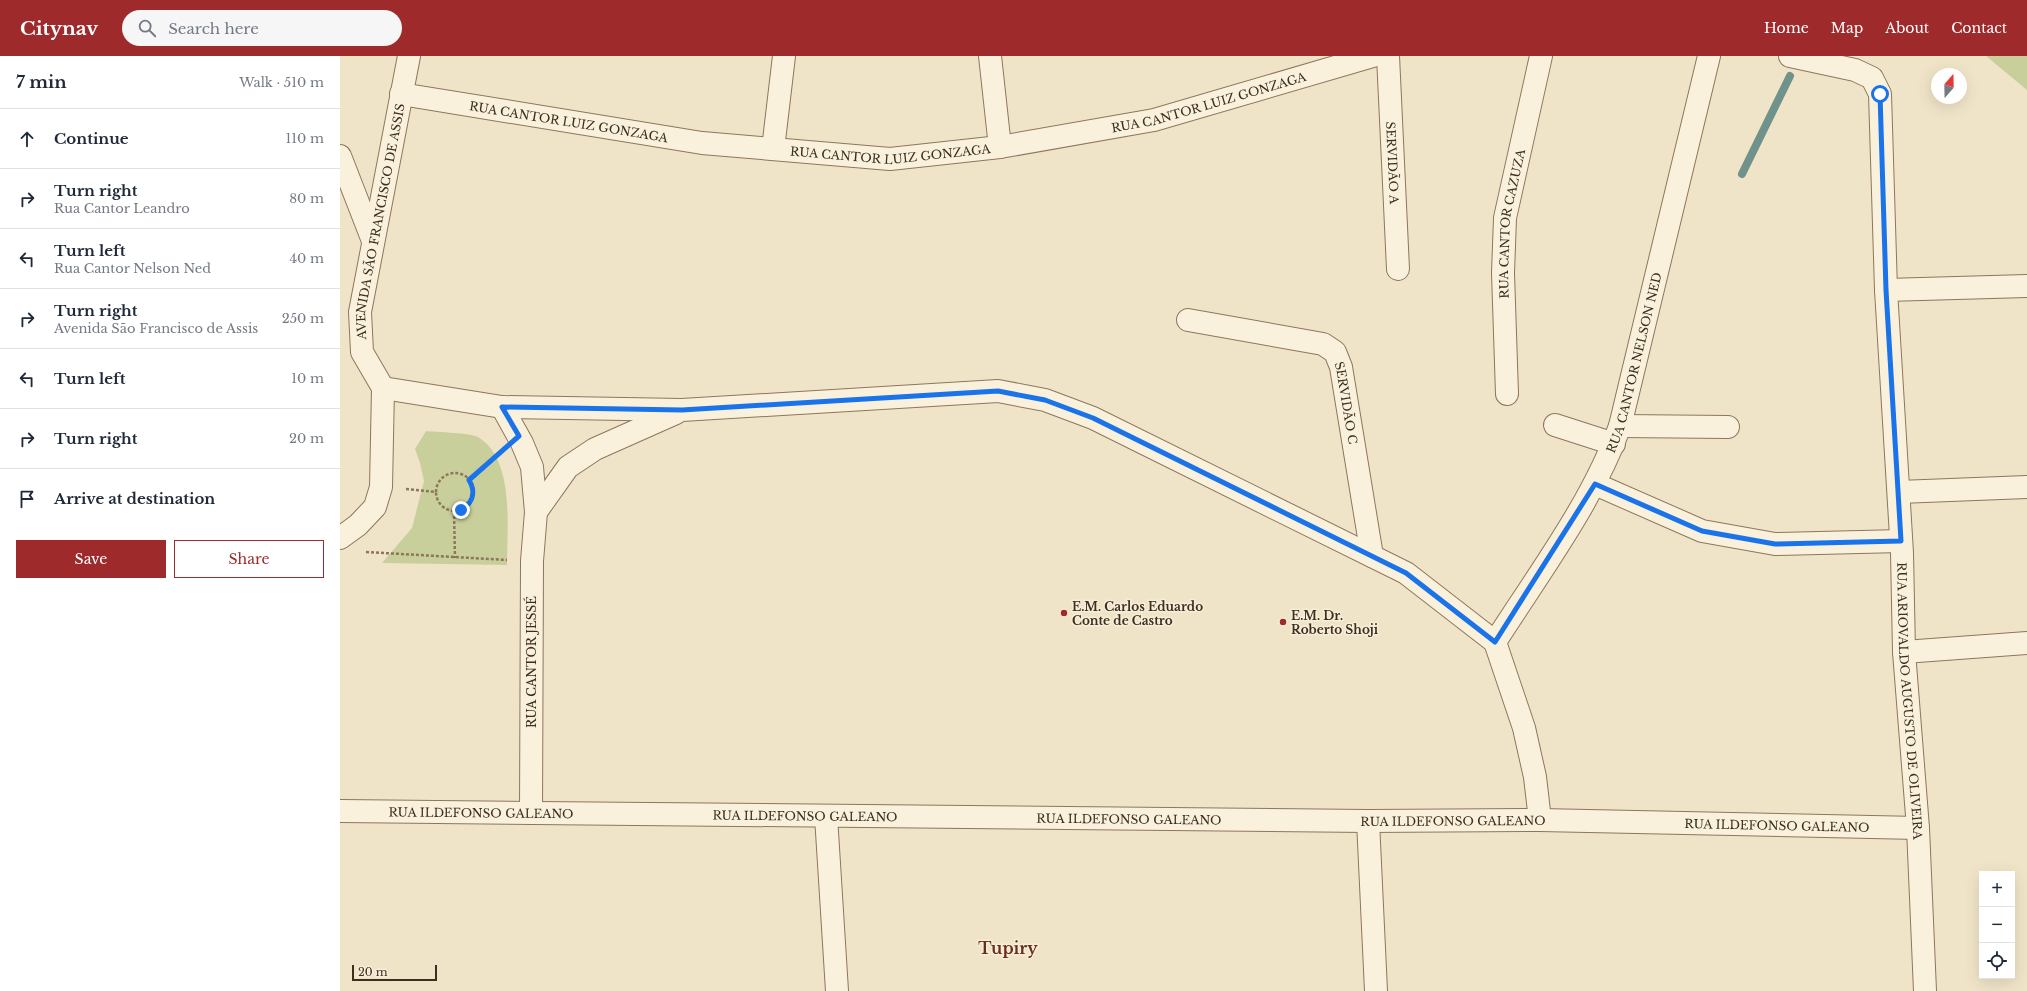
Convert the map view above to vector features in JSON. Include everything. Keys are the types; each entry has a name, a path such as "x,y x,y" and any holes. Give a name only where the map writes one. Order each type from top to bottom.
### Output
{"street":[{"name":"AVENIDA SÃO FRANCISCO DE ASSIS","path":"383,388 362,352 360,312 408,56"},
{"path":"773,149 784,56"},
{"path":"990,56 1000,147"},
{"name":"RUA CANTOR LUIZ GONZAGA","path":"401,94 702,143 890,159 1000,147 1154,120 1373,56"},
{"name":"SERVIDÃO A","path":"1388,56 1398,269"},
{"name":"RUA CANTOR CAZUZA","path":"1507,394 1503,273 1506,218 1541,56"},
{"name":"RUA CANTOR NELSON NED","path":"1495,642 1595,484 1617,435 1709,56"},
{"name":"RUA ARIOVALDO AUGUSTO DE OLIVEIRA","path":"1790,56 1855,70 1872,78 1880,94 1886,290 1899,492 1904,652 1918,828 1925,991"},
{"path":"340,156 373,241"},
{"path":"1886,290 2027,286"},
{"name":"SERVIDÃO C","path":"1188,320 1323,344 1335,352 1341,367 1372,556"},
{"path":"340,538 358,525 375,507 381,487 383,388 502,407 682,410 998,391 1045,400 1093,418 1406,573 1495,642 1524,728 1535,777 1540,820"},
{"name":"RUA CANTOR JESSÉ","path":"502,407 519,436 532,467 536,512 532,561 531,813"},
{"path":"536,512 568,467 595,449 682,410"},
{"path":"1555,425 1617,435 1728,426"},
{"path":"1595,484 1702,531 1775,544 1901,541"},
{"path":"1899,492 2027,487"},
{"path":"1904,652 2027,643"},
{"name":"RUA ILDEFONSO GALEANO","path":"340,811 1368,821 1540,820 1918,828"},
{"path":"826,816 837,991"},
{"path":"1368,821 1376,991"}],"path":[{"path":"469,480 519,436"},
{"path":"455,474 469,480 472,486 472,500 468,506 454,511 441,505 437,499 436,492 438,484 448,475 455,474"},
{"path":"454,511 455,558"},
{"path":"363,552 532,561"}],"green space":[{"path":"1986,56 2027,56 2027,90"},
{"path":"426,431 478,437 490,447 498,461 503,477 506,495 508,514 507,565 382,563 412,528 424,481 415,449"}],"waterway":[{"path":"1742,174 1790,76"}],"place":[{"name":"E.M. Carlos Eduardo Conte de Castro","path":"1064,613"},
{"name":"E.M. Dr. Roberto Shoji","path":"1283,622"}],"district":[{"name":"Tupiry","path":"1008,948"}],"route":[{"path":"461,510 468,506 472,500 472,486 469,480 519,436 502,407 682,410 998,391 1045,400 1093,418 1406,573 1495,642 1595,484 1702,531 1775,544 1901,541 1886,290 1880,94"}]}
